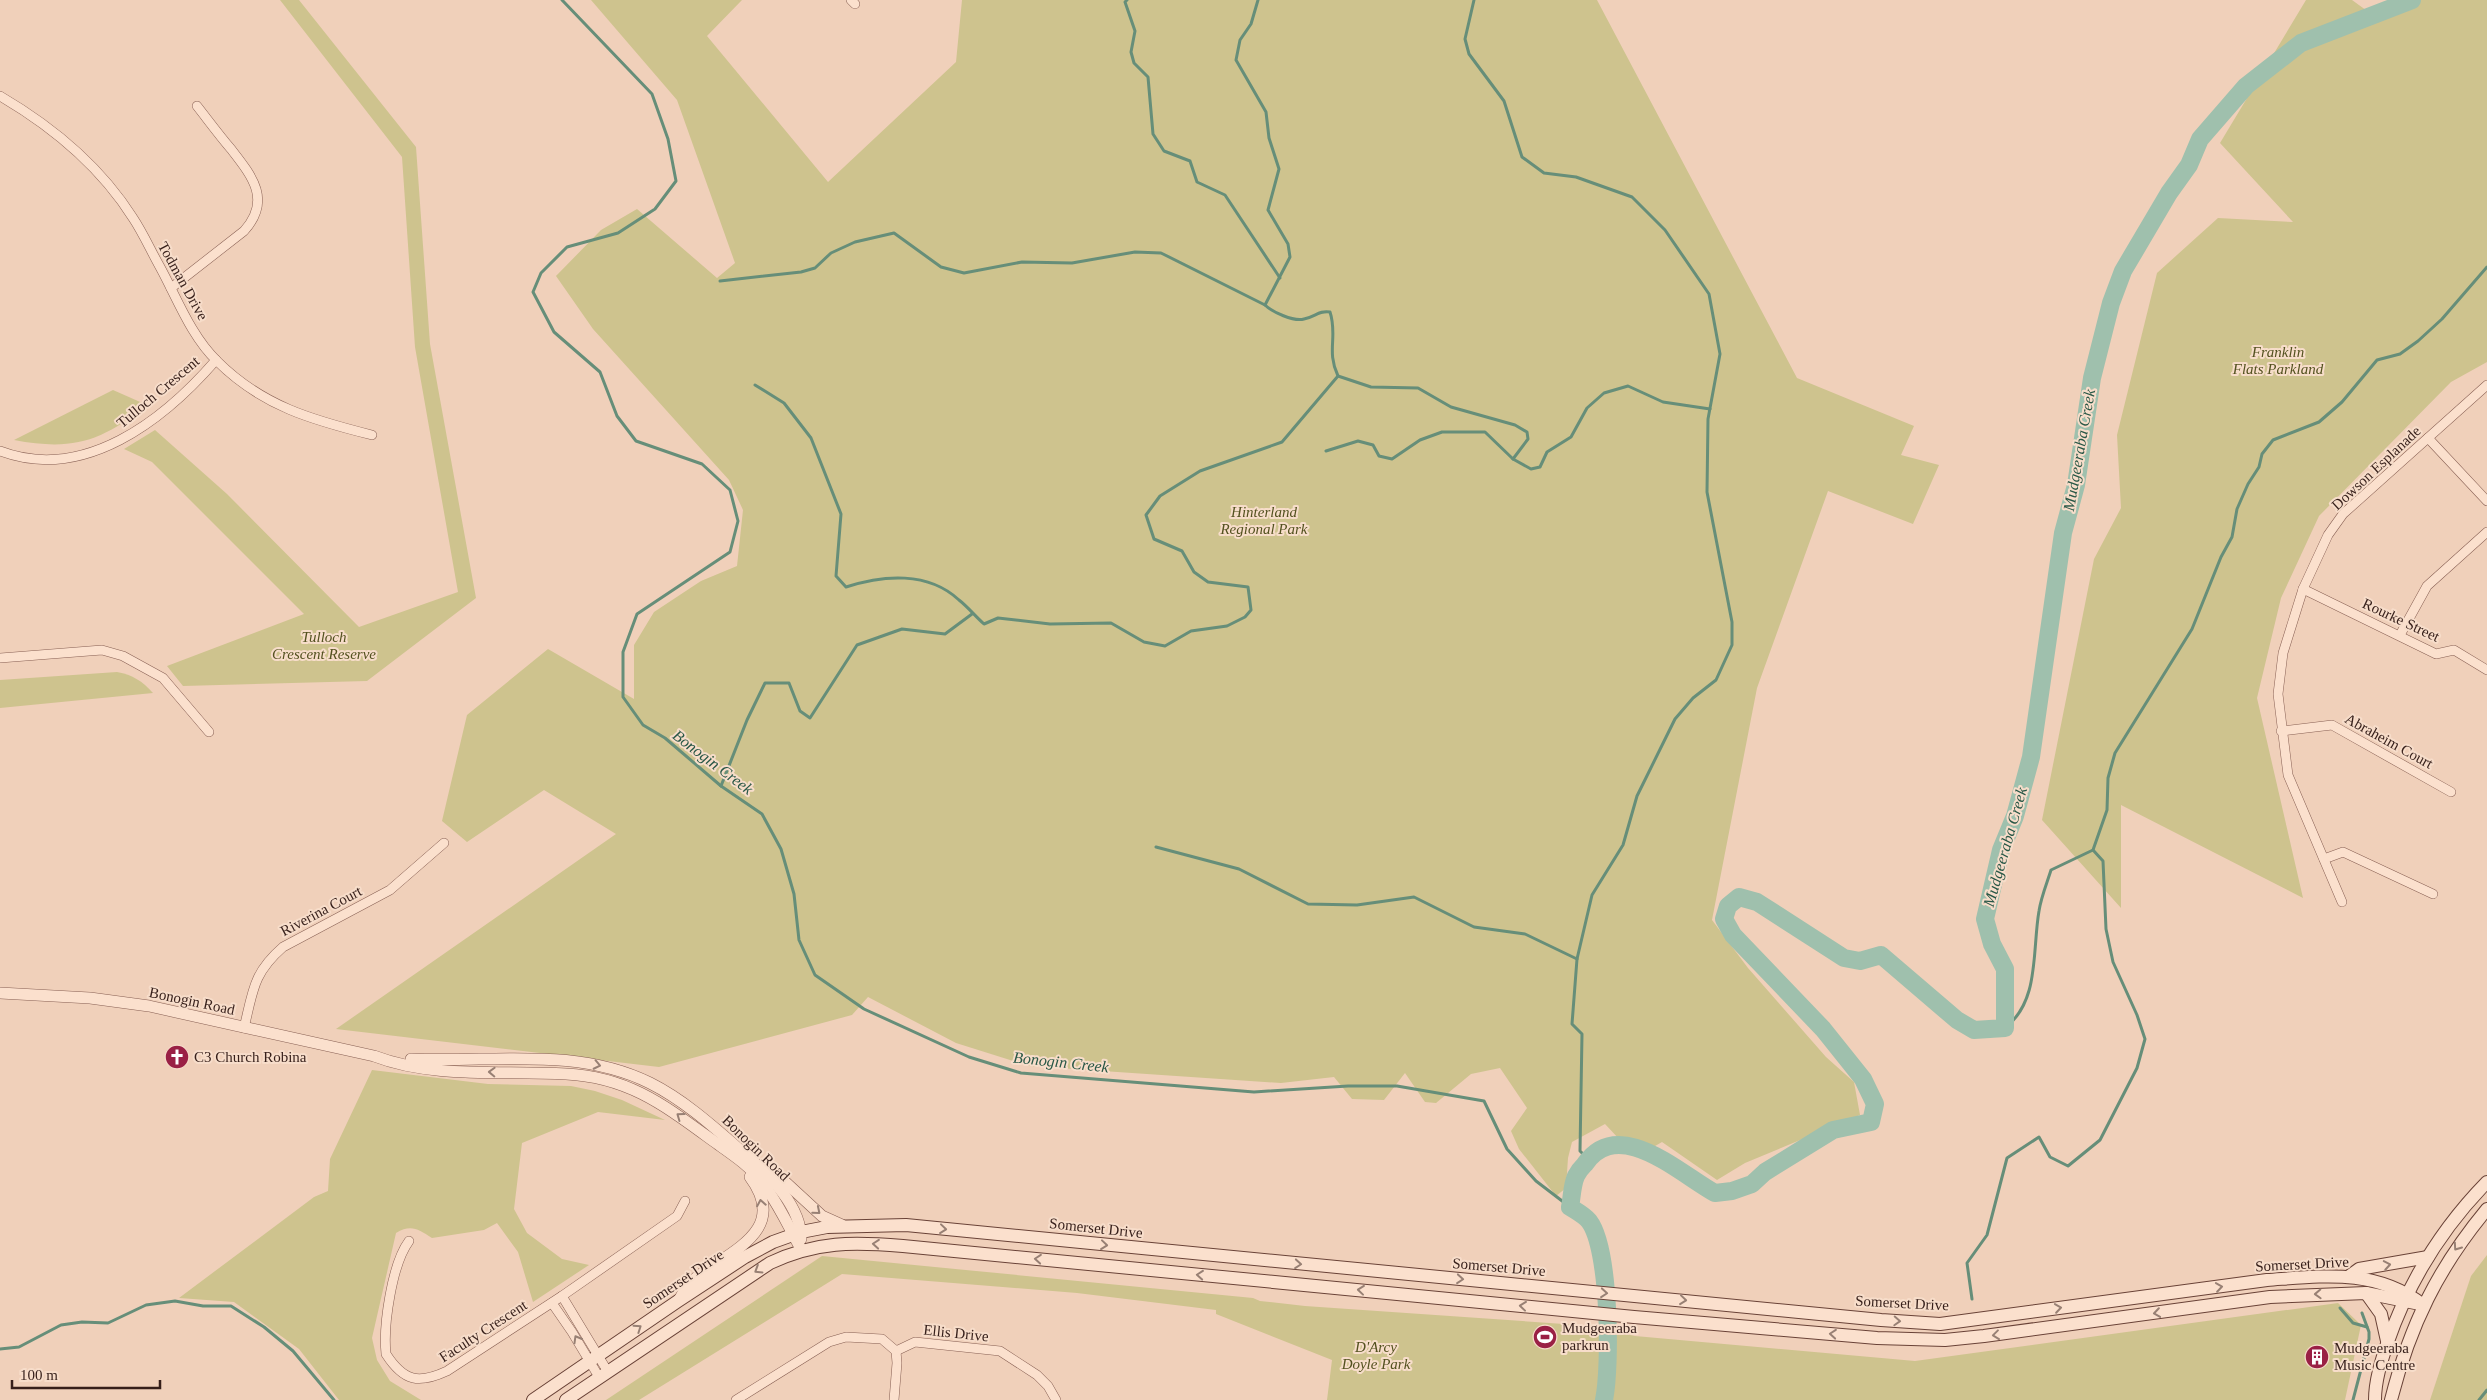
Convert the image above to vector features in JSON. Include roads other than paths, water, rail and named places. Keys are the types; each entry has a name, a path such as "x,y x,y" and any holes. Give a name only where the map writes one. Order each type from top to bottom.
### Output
{"main road":[{"path":"2375,1400 2379,1370 2405,1297 2428,1257 2457,1216 2487,1182"},
{"path":"2391,1400 2404,1354 2423,1305 2458,1244 2487,1209"},
{"name":"Somerset Drive","path":"533,1400 745,1257 797,1233 842,1226 906,1225 1634,1295 1872,1320 1940,1324 2267,1280 2348,1277 2376,1280 2423,1305"},
{"name":"Somerset Drive","path":"566,1400 739,1282 770,1263 802,1249 832,1244 864,1243 1634,1317 1877,1338 1944,1340 2031,1331 2270,1297 2366,1294 2405,1297"},
{"path":"2348,1277 2359,1270 2428,1257"},
{"path":"1248,1279 1250,1259"},
{"path":"2366,1294 2381,1314 2388,1344"}],"street":[{"name":"Todman Drive","path":"0,96 49,127 109,185 134,219 198,338 216,360 251,388 293,413 372,435"},
{"path":"171,288 244,231 252,221 257,206 258,197 254,180 197,106"},
{"name":"Tulloch Crescent","path":"0,451 27,457 59,459 110,446 136,432 203,375 216,360"},
{"name":"Dowson Esplanade","path":"2342,902 2288,775 2281,731 2278,694 2283,653 2303,589 2328,535 2343,514 2487,385"},
{"path":"2428,438 2487,501"},
{"path":"2400,635 2427,586 2487,532"},
{"name":"Rourke Street","path":"2303,589 2436,654 2454,650 2487,670"},
{"path":"0,658 102,650 124,656 163,678 209,732"},
{"name":"Abraheim Court","path":"2281,731 2332,725 2451,792"},
{"name":"Riverina Court","path":"244,1028 257,976 270,959 284,947 390,890 444,843"},
{"path":"2324,859 2343,852 2433,894"},
{"name":"Bonogin Road","path":"0,993 90,998 149,1006 374,1056 436,1060 510,1058 570,1060 617,1070 665,1092 722,1140 760,1179 778,1203 797,1233 802,1249"},
{"name":"Bonogin Road","path":"374,1056 391,1063 453,1070 592,1077 646,1094 722,1140"},
{"path":"510,1058 512,1065 515,1067 565,1069 592,1077"},
{"path":"722,1140 746,1149 822,1216 842,1226"},
{"path":"678,1301 690,1282 749,1240 759,1228 762,1218 762,1199 756,1185 722,1140"},
{"name":"Faculty Crescent","path":"409,1241 401,1252 396,1267 385,1344 386,1354 391,1362 404,1374 420,1380 429,1379 447,1372 552,1303 677,1216 686,1201"},
{"path":"562,1296 604,1374"},
{"path":"552,1303 572,1332 594,1358"},
{"path":"736,1400 829,1342 846,1337 882,1339 896,1351 897,1364 894,1400"},
{"name":"Ellis Drive","path":"896,1351 914,1342 1000,1351 1037,1375 1048,1386 1056,1400"}],"waterway":[{"name":"Bonogin Creek","path":"562,0 652,94 668,139 676,181 655,209 618,233 567,247 541,273 533,292 554,332 600,372 617,416 636,441 702,464 730,490 738,521 730,552 637,614 623,652 623,697 643,725 665,738 721,786 762,814 781,849 794,894 799,940 815,975 864,1009 969,1057 1021,1073 1254,1092 1348,1086 1397,1086 1484,1101 1507,1149 1536,1181 1570,1207"},
{"path":"1127,0 1125,2 1135,31 1131,52 1134,63 1148,77 1153,134 1164,151 1190,161 1197,182 1225,195 1280,278"},
{"path":"1258,0 1251,24 1240,40 1236,60 1266,112 1269,138 1279,169 1268,210 1288,244 1290,257 1265,305"},
{"path":"1474,0 1465,39 1469,54 1504,101 1522,157 1544,173 1576,177 1632,197 1665,230 1709,294 1720,354 1708,419 1707,492 1732,622 1732,645 1716,680 1693,698 1675,719 1637,796 1623,845 1592,895 1577,959 1572,1024 1582,1034 1580,1151 1588,1159"},
{"name":"Mudgeeraba Creek","path":"1604,1400 1608,1361 1608,1336 1605,1281 1601,1256 1596,1235 1589,1221 1570,1207 1575,1180 1584,1165 1599,1150 1615,1145 1632,1147 1650,1153 1715,1193 1732,1191 1752,1184 1765,1172 1833,1130 1871,1122 1875,1104 1863,1079 1823,1029 1733,935 1724,919 1728,906 1739,897 1757,902 1844,958 1860,961 1881,955 1957,1020 1974,1030 2005,1028 2005,969 1992,944 1985,919 2001,850 2015,816 2031,757 2063,533 2076,485 2092,378 2111,303 2123,271 2169,193 2189,165 2200,139 2246,86 2301,43 2412,0"},
{"path":"720,281 801,272 815,268 831,253 855,242 894,233 941,267 964,273 1022,262 1072,263 1135,252 1161,253 1265,305 1283,316 1300,320 1323,312 1330,312 1333,329 1332,351 1338,376 1371,387 1418,388 1451,407 1515,425 1527,432 1528,439 1513,459"},
{"path":"2005,1028 2016,1017 2024,1004 2029,990 2040,906 2051,870 2093,850 2107,810 2108,778 2115,753 2192,629 2221,557 2232,537 2237,509 2248,484 2259,467 2262,454 2273,440 2319,422 2342,402 2377,360 2400,354 2418,341 2442,319 2487,267"},
{"path":"755,385 784,403 811,438 841,514 836,576 846,587 890,578 919,580 947,591 984,624 998,618 1050,624 1111,623 1144,642 1165,646 1191,631 1227,626 1245,617 1251,610 1248,587 1208,582 1194,572 1182,551 1154,539 1146,515 1160,496 1200,471 1282,442 1338,376"},
{"path":"1326,451 1358,441 1373,445 1379,456 1392,459 1420,440 1442,432 1485,432 1513,459 1531,469 1540,467 1547,452 1571,437 1587,408 1604,393 1628,386 1663,402 1710,409"},
{"path":"721,786 747,720 765,683 789,683 800,711 810,718 857,645 902,629 945,634 972,614"},
{"path":"1156,847 1239,869 1308,904 1357,905 1414,897 1474,927 1525,934 1577,959"},
{"path":"1972,1299 1967,1263 1987,1235 2007,1158 2039,1137 2050,1157 2068,1166 2100,1140 2137,1068 2145,1039 2137,1015 2113,962 2106,929 2103,861 2093,850"},
{"path":"0,1349 19,1347 61,1325 82,1322 108,1323 146,1305 175,1301 203,1306 231,1306 264,1327 293,1351 334,1400"},
{"path":"2340,1308 2353,1323 2367,1327"},
{"path":"2353,1400 2369,1339 2369,1332 2362,1313"},
{"path":"2479,1400 2487,1390"}],"place":[{"name":"C3 Church Robina","path":"177,1057"},
{"name":"Mudgeeraba parkrun","path":"1545,1337"},
{"name":"Mudgeeraba Music Centre","path":"2317,1357"}],"park label":[{"name":"Franklin Flats Parkland","path":"2278,360"},
{"name":"Hinterland Regional Park","path":"1264,520"},
{"name":"Tulloch Crescent Reserve","path":"324,646"},
{"name":"D'Arcy Doyle Park","path":"1376,1356"}]}
